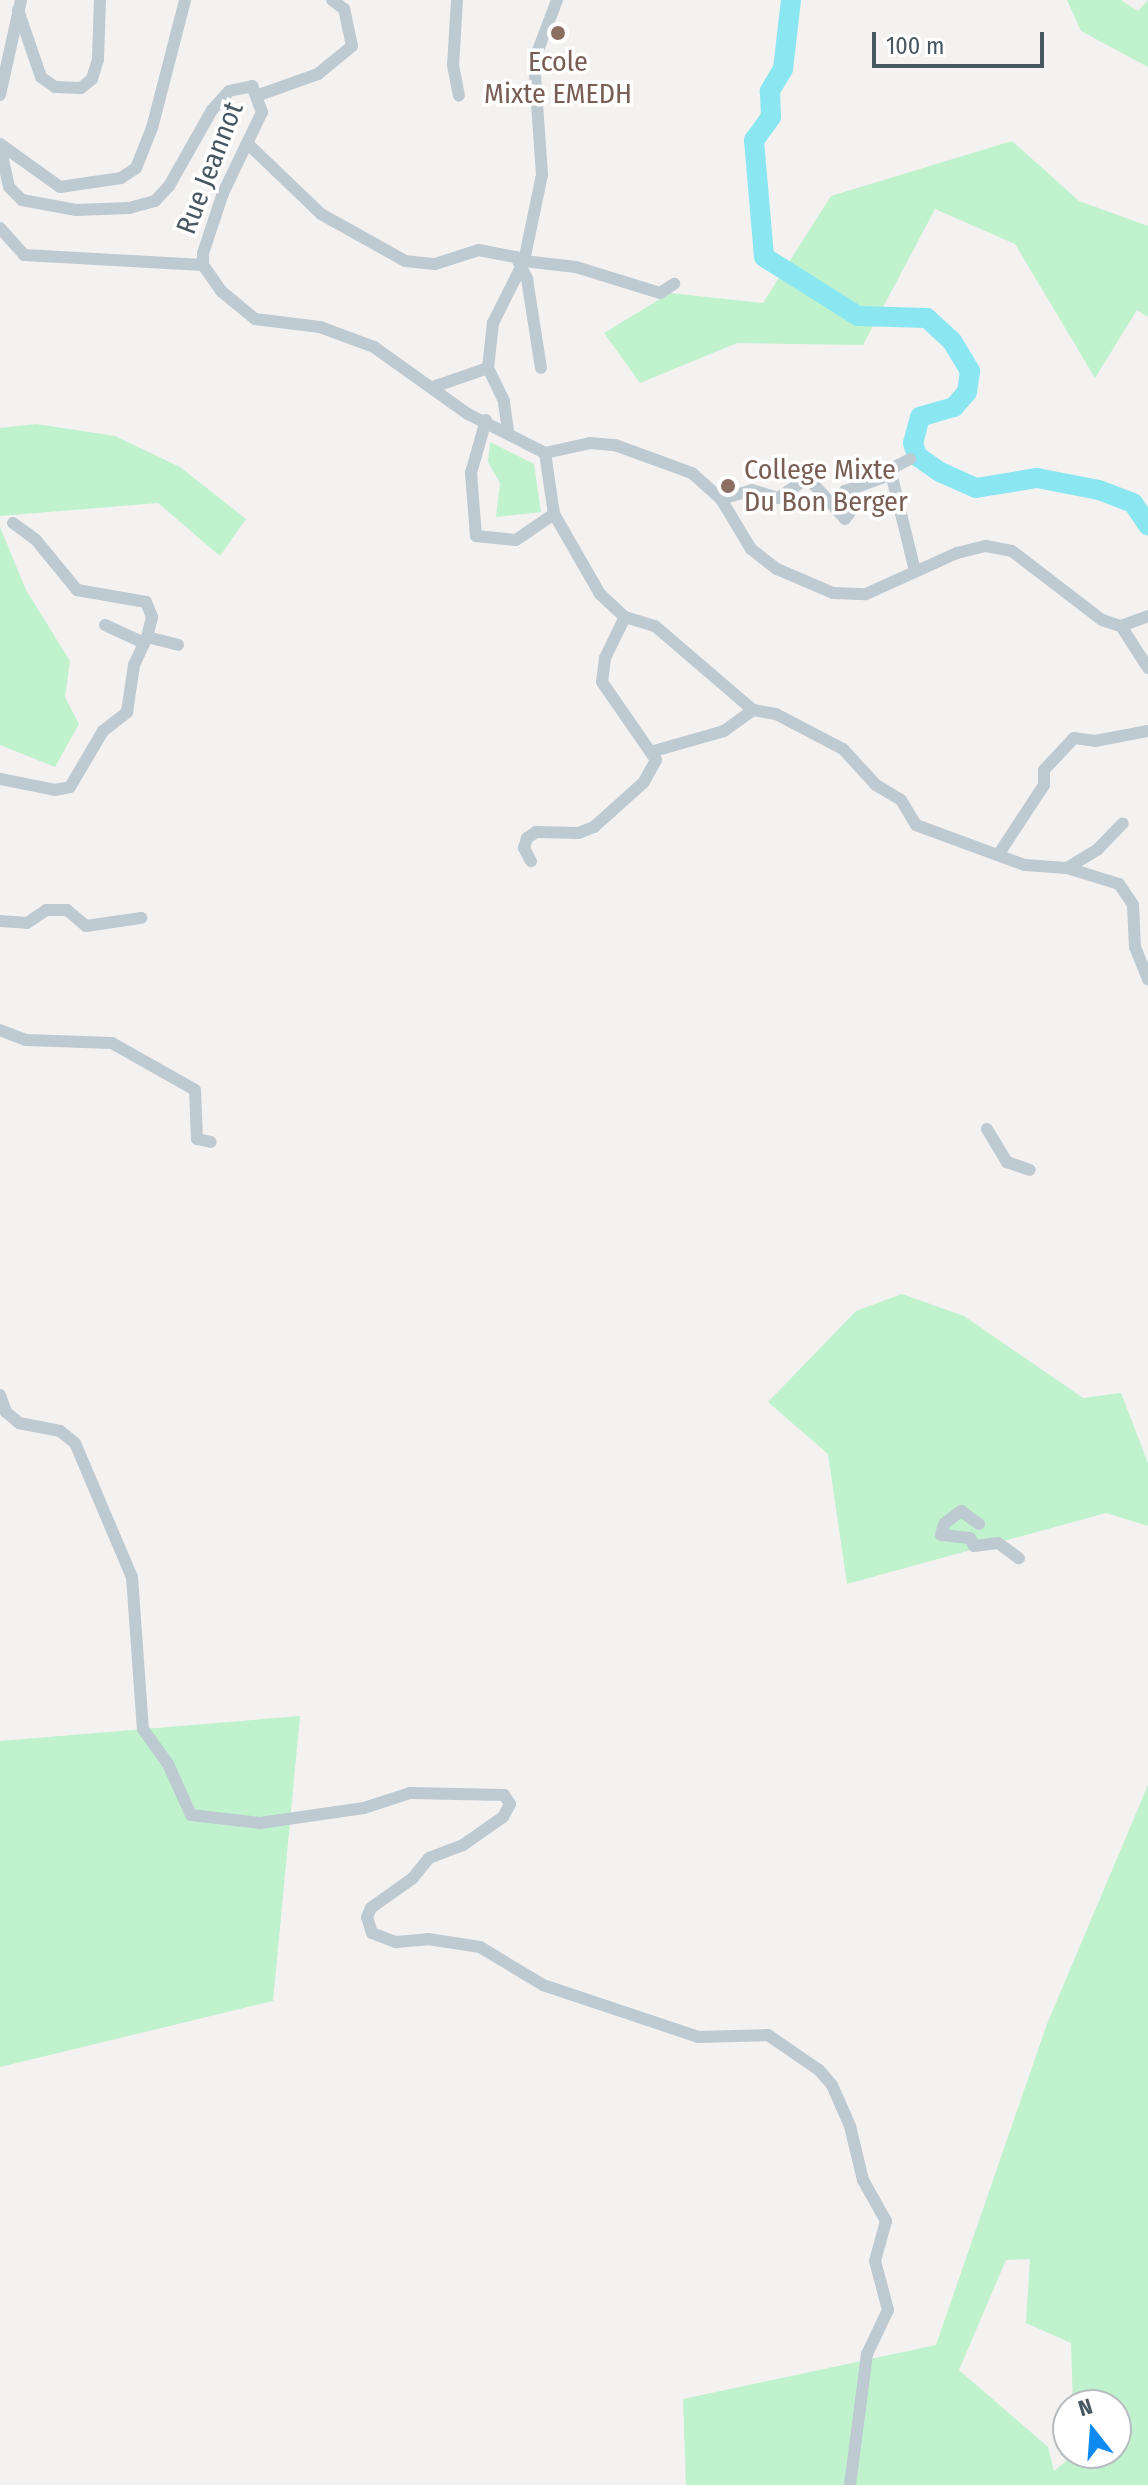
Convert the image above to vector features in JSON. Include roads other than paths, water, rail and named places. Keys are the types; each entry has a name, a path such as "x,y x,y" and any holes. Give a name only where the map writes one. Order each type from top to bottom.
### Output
{"street":[{"path":"19,5 36,67 55,87 81,88 92,79 98,59 100,0"},
{"path":"0,145 60,187 121,178 136,168 152,128 178,19 187,0"},
{"path":"259,95 318,74 352,46 344,9 332,0"},
{"path":"457,0 453,65 459,95"},
{"path":"508,431 504,401 488,368 493,323 523,263 544,158 534,61 557,0"},
{"path":"0,95 19,5"},
{"name":"Rue Jeannot","path":"0,145 2,168 9,187 35,204 105,211 155,201 229,91 252,86 259,95 262,112 215,215 203,265 235,306 255,319 340,335 374,347 436,386 468,414 508,431 545,453"},
{"path":"247,143 321,214 405,261 435,264 479,250 516,257 523,263 576,267 660,293 674,284"},
{"path":"0,228 24,255 203,265"},
{"path":"523,263 541,368"},
{"path":"436,386 488,368"},
{"path":"486,420 471,473 476,536 516,540 554,514"},
{"path":"1148,668 1121,626 1069,598 1012,551 986,546 854,596 813,587 751,549 721,499 692,473 615,445 590,443 545,453 554,514 600,594 625,617 655,626 753,710 776,714 843,749 872,774 876,785 901,800 916,825 1000,852 1025,865 1067,868 1119,884 1128,893 1135,947 1148,980"},
{"path":"910,459 890,469 890,475 915,571"},
{"path":"721,499 752,490 778,498 808,478 845,519 853,508 845,491 890,475"},
{"path":"0,779 55,790 70,787 103,731 127,712 152,617 146,602 77,590 36,540 13,523"},
{"path":"1121,626 1148,616"},
{"path":"531,861 524,848 527,838 536,832 578,833 594,827 643,783 653,769 654,751 602,682 605,658 625,617"},
{"path":"105,625 145,640 178,645"},
{"path":"654,751 724,731 753,710"},
{"path":"1000,852 1044,785 1044,770 1074,738 1095,741 1148,731"},
{"path":"1067,868 1097,850 1123,823"},
{"path":"0,921 27,923 46,910 67,910 86,926 141,918"},
{"path":"0,1030 26,1040 112,1043 195,1090 197,1139 211,1142"},
{"path":"987,1129 1007,1162 1030,1170"},
{"path":"0,1395 6,1412 19,1423 60,1431 75,1443 132,1577 143,1729 168,1764 191,1815 260,1823 364,1808 410,1793 504,1795 510,1804 503,1817 463,1845 429,1858 413,1878 371,1908 367,1917 372,1933 396,1942 428,1939 480,1947 543,1985 698,2037 768,2035 819,2070 832,2085 850,2126 863,2180 886,2221 875,2261 888,2310 867,2354 850,2485"},
{"path":"979,1524 961,1511 944,1524 941,1535 964,1535 974,1546 998,1543 1019,1558"}],"waterway":[{"path":"791,0 783,69 770,91 771,117 754,140 764,257 858,316 927,318 952,341 970,371 967,392 954,407 920,417 913,443 917,456 940,472 976,488 1037,478 1099,490 1133,503 1148,525"}],"place":[{"name":"Ecole Mixte EMEDH","path":"558,33"},
{"name":"College Mixte Du Bon Berger","path":"728,486"}]}
